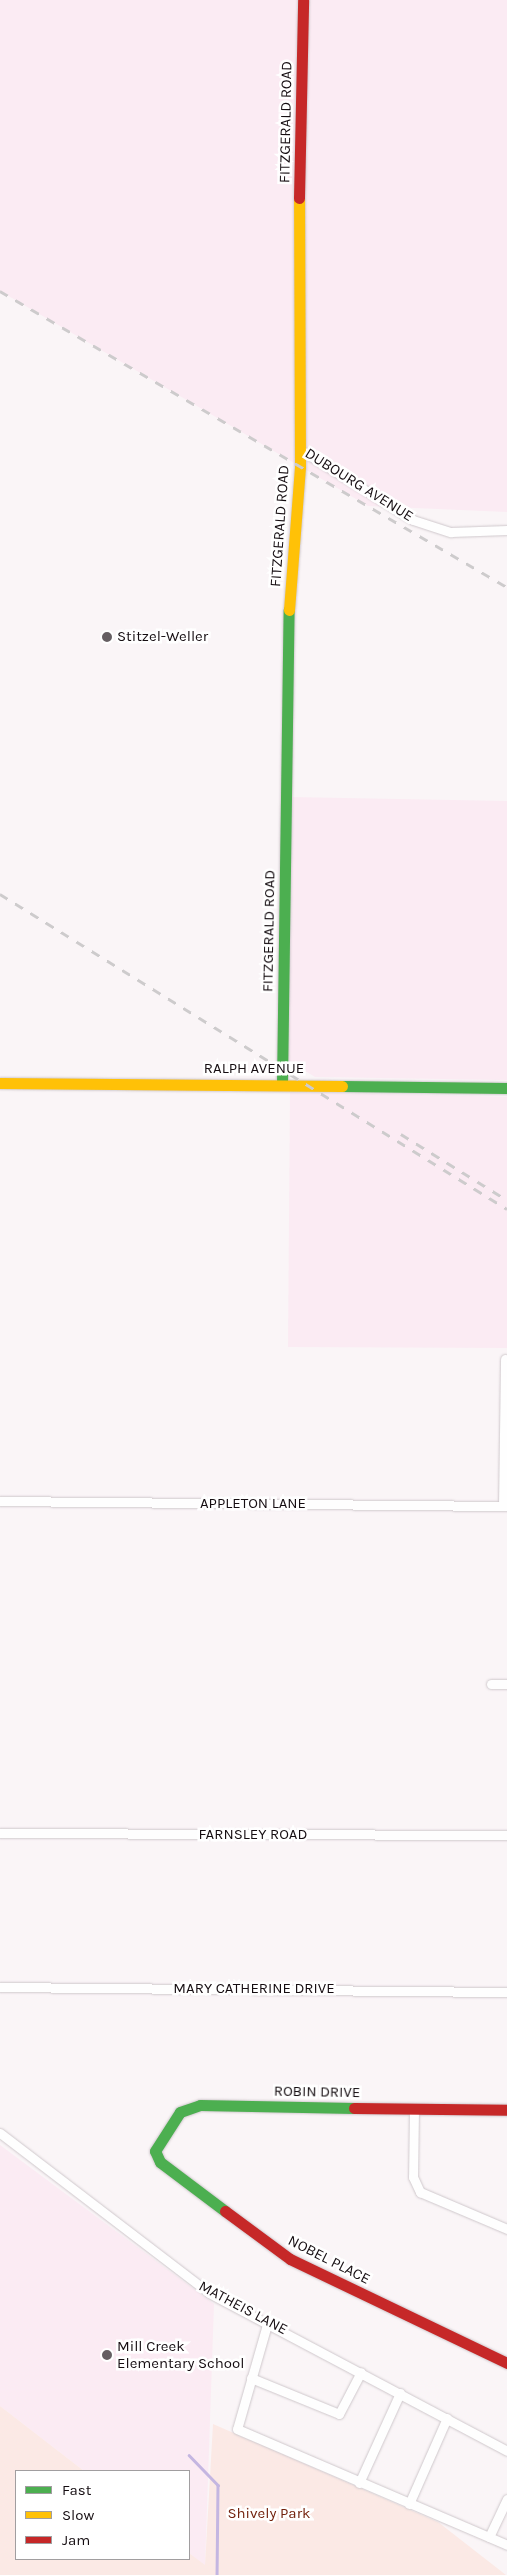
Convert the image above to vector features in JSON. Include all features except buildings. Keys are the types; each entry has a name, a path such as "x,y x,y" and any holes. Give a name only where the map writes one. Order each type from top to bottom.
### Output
{"street":[{"name":"FITZGERALD ROAD","path":"282,1084 290,564 299,448 297,334 303,0"},
{"name":"DUBOURG AVENUE","path":"299,448 413,520 451,532 507,530"},
{"name":"RALPH AVENUE","path":"0,1083 282,1084 507,1088"},
{"path":"505,1359 505,1506"},
{"name":"APPLETON LANE","path":"0,1501 505,1506"},
{"path":"491,1684 507,1684"},
{"name":"FARNSLEY ROAD","path":"0,1833 507,1836"},
{"name":"MARY CATHERINE DRIVE","path":"0,1987 507,1992"},
{"name":"ROBIN DRIVE","path":"156,2155 159,2140 180,2112 190,2106 507,2110"},
{"path":"414,2109 413,2177 420,2192 507,2228"},
{"name":"MATHEIS LANE","path":"0,2133 200,2287 268,2321 507,2451"},
{"name":"NOBEL PLACE","path":"156,2155 290,2259 507,2363"},
{"path":"268,2321 237,2429 507,2545"},
{"path":"251,2378 339,2414 361,2372"},
{"path":"359,2483 400,2393"},
{"path":"409,2504 447,2418"},
{"path":"489,2537 507,2499"}],"shaded area":[{"path":"0,0 507,0 507,512 368,506 0,291"},
{"path":"290,797 507,801 507,1080 315,1077 289,1061"},
{"path":"290,1092 507,1097 507,1348 288,1347"},
{"name":"Mill Creek Elementary School","path":"0,2145 214,2304 205,2566 190,2554 190,2470 83,2470 0,2406"}],"green space":[{"name":"Shively Park","path":"0,2406 83,2470 15,2470 15,2560 190,2560 190,2554 205,2565 213,2424 438,2522 506,2575 0,2575"}],"waterway":[{"path":"189,2455 218,2485 217,2575"}],"railway":[{"path":"0,291 507,587"},
{"path":"0,894 507,1209"},
{"path":"401,1134 507,1200"}],"traffic: fast":[{"path":"282,1084 289,610"},
{"path":"342,1086 507,1088"},
{"path":"225,2211 160,2162 155,2151 180,2112 200,2105 354,2108"}],"traffic: slow":[{"path":"289,610 300,466 299,198"},
{"path":"0,1083 342,1086"}],"traffic: jam":[{"path":"299,198 303,0"},
{"path":"354,2108 507,2110"},
{"path":"225,2211 290,2259 507,2363"}],"place":[{"name":"Stitzel-Weller","path":"107,637"},
{"name":"Mill Creek Elementary School","path":"107,2355"}]}
